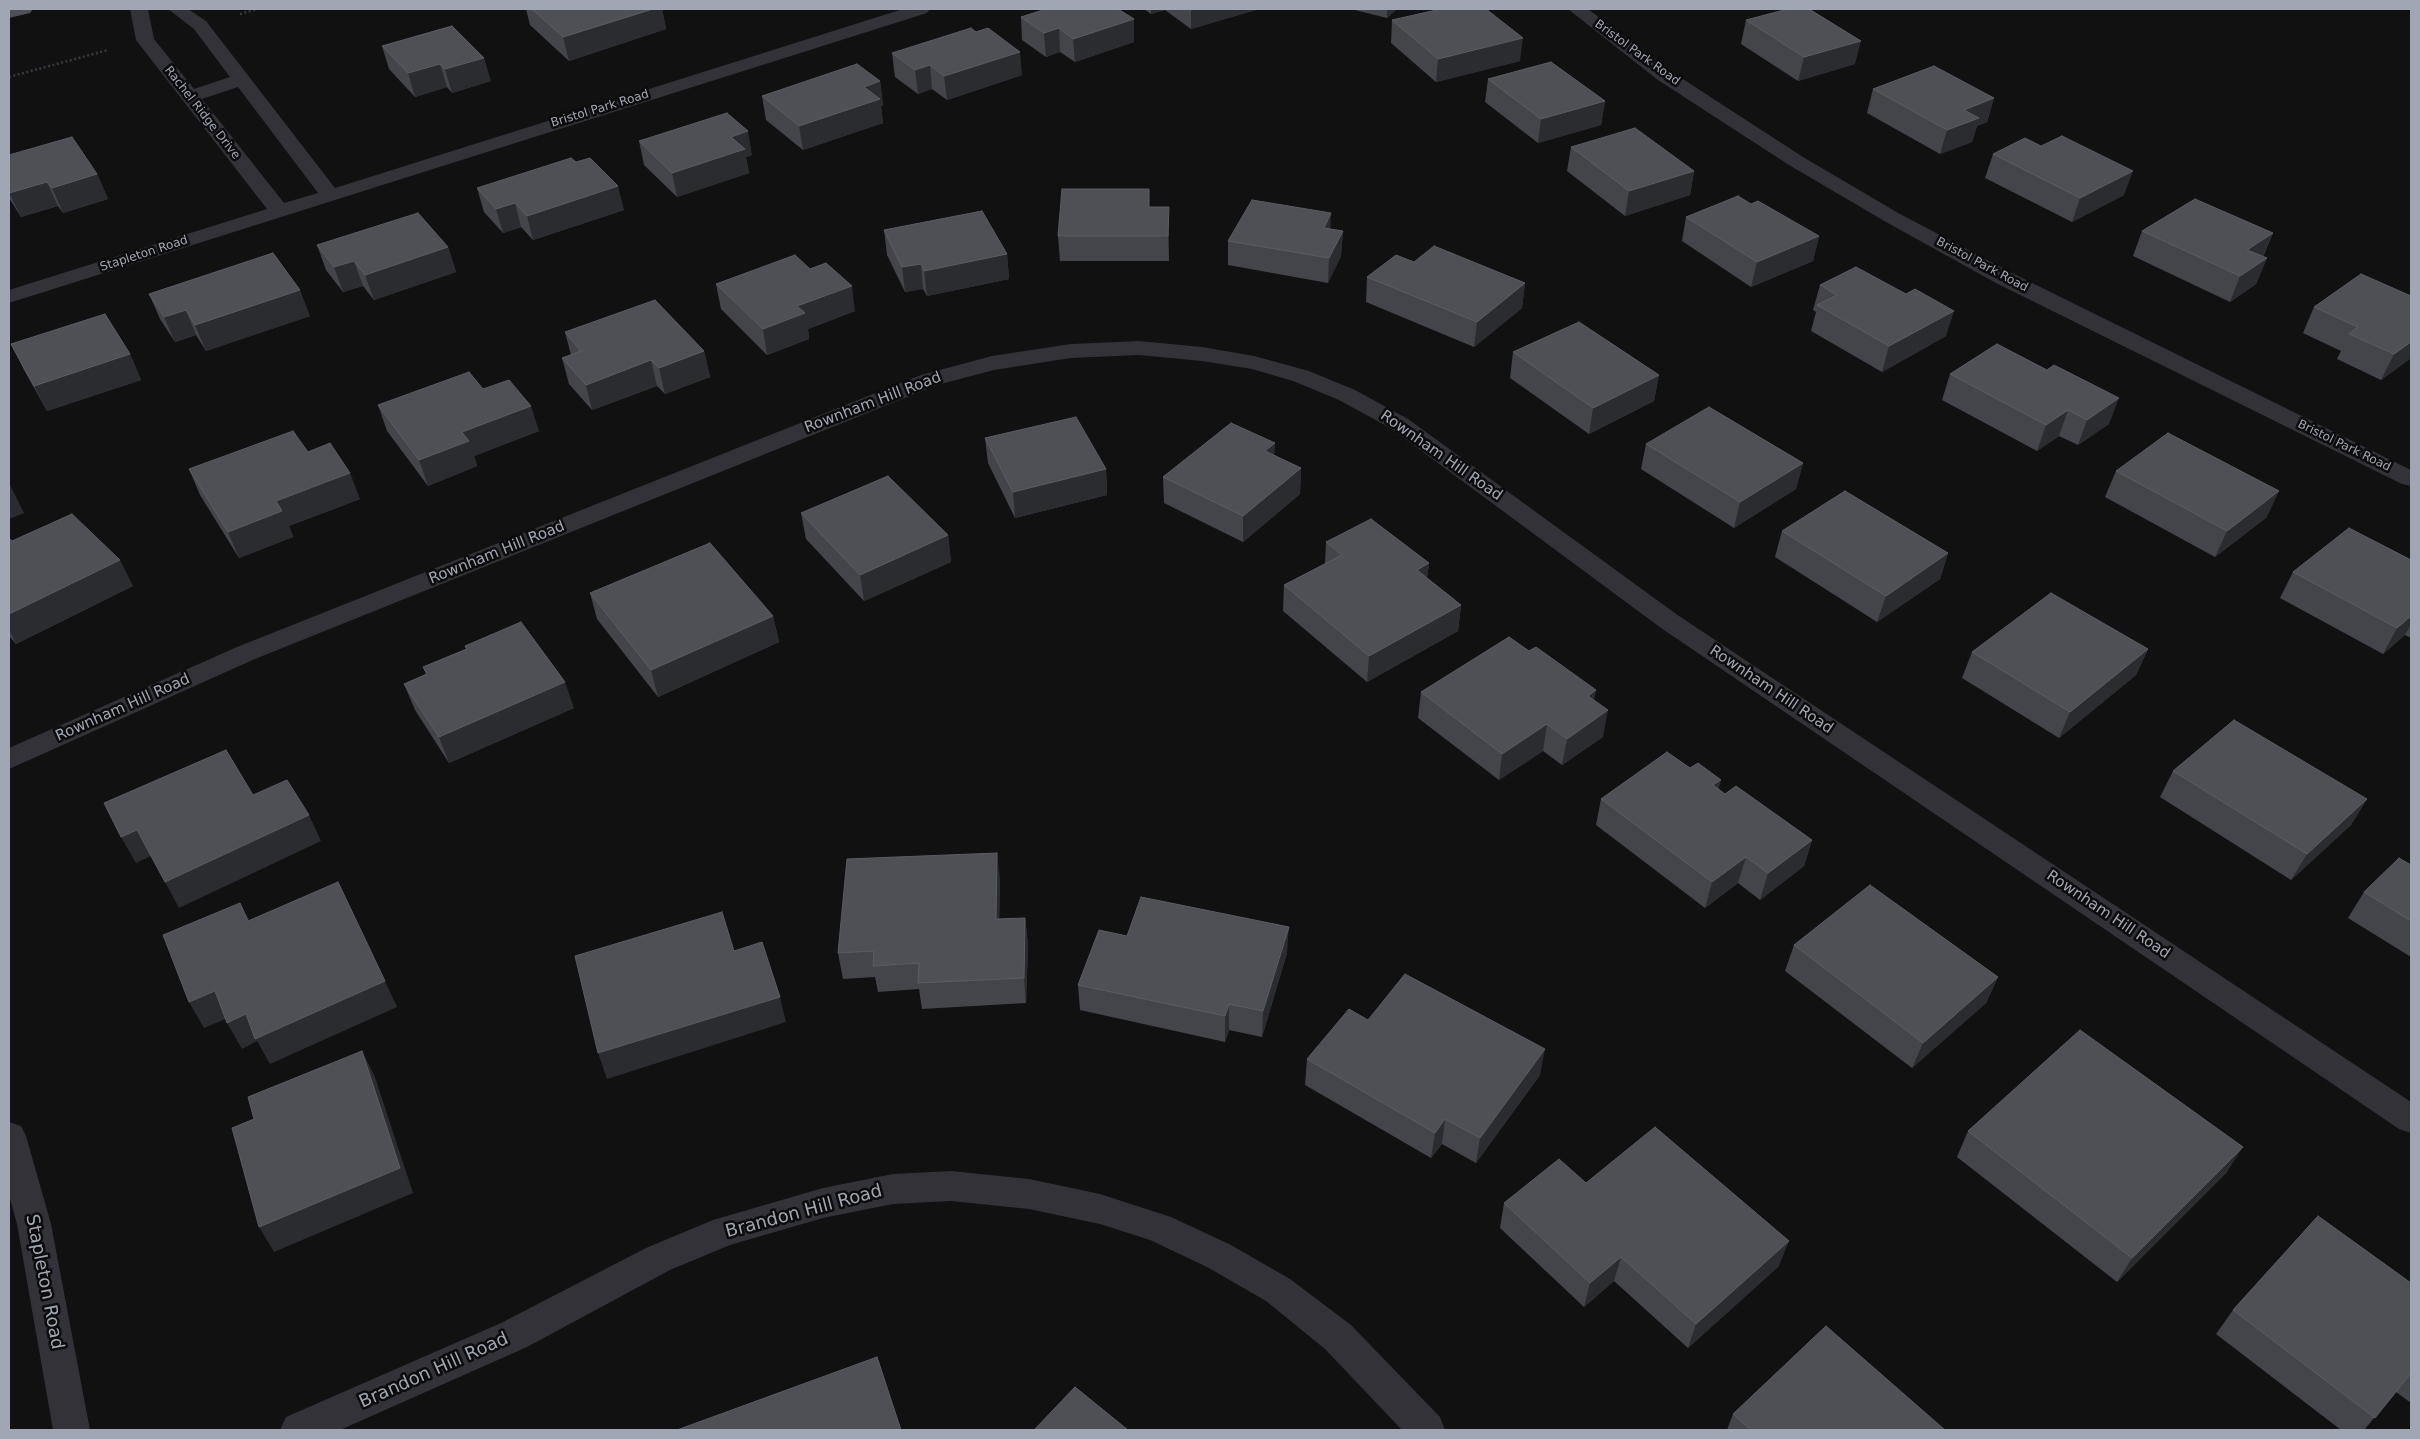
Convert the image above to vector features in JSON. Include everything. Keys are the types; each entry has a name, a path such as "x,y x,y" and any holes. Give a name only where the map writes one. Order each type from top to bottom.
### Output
{"main road":[{"path":"9,13 24,9"}],"street":[{"name":"Rachel Ridge Drive","path":"139,9 145,40 279,210"},
{"path":"177,9 200,25 329,194"},
{"name":"Bristol Park Road","path":"279,210 921,9"},
{"name":"Bristol Park Road","path":"1577,9 1673,81 1796,161 1893,218 2004,278 2411,479"},
{"path":"189,97 241,80"},
{"name":"Stapleton Road","path":"9,297 279,210"},
{"name":"Rownham Hill Road","path":"9,759 246,653 929,380 992,363 1071,351 1139,348 1202,354 1254,363 1300,376 1347,395 1400,424 1670,622 2411,1119"},
{"name":"Stapleton Road","path":"9,1136 34,1224 72,1430"},
{"name":"Brandon Hill Road","path":"299,1430 514,1335 658,1259 725,1231 823,1203 866,1194 893,1189 951,1186 1029,1194 1100,1209 1159,1228 1219,1256 1278,1290 1338,1337 1427,1430"}],"building":[{"path":"532,9 653,9 563,37"},
{"path":"1046,9 1118,9 1134,19 1073,39 1059,28 1044,33 1021,17"},
{"path":"1441,9 1486,9 1523,38 1438,59 1392,20"},
{"path":"1788,9 1809,9 1861,41 1804,57 1746,20"},
{"path":"452,26 484,58 445,69 440,64 408,73 382,46"},
{"path":"971,28 976,32 988,28 1020,52 944,76 930,65 915,70 892,53"},
{"path":"1551,62 1605,101 1541,119 1488,79"},
{"path":"857,64 880,81 864,87 880,99 799,126 762,96"},
{"path":"1934,66 1994,98 1964,110 1979,118 1947,130 1873,89"},
{"path":"727,113 748,131 731,137 745,149 672,173 639,141"},
{"path":"1635,128 1694,171 1629,191 1571,147"},
{"path":"2062,136 2133,171 2080,198 1993,154 2025,138 2041,146"},
{"path":"72,137 97,174 52,188 47,182 9,193 9,155"},
{"path":"571,158 576,162 590,158 618,186 527,216 515,203 496,209 477,188"},
{"path":"1062,189 1149,189 1149,207 1169,207 1168,236 1058,236"},
{"path":"1738,196 1751,204 1758,201 1819,236 1757,262 1686,217"},
{"path":"2195,199 2273,233 2247,250 2267,258 2240,276 2142,231"},
{"path":"1252,200 1331,213 1324,228 1343,231 1329,258 1228,241"},
{"path":"982,211 1007,254 924,271 921,264 902,267 884,230"},
{"path":"418,213 448,247 365,275 354,261 334,267 317,245"},
{"path":"1434,246 1525,283 1477,322 1367,277 1396,255 1414,262"},
{"path":"273,253 300,290 195,325 186,310 164,317 149,294"},
{"path":"795,255 810,269 826,263 852,286 797,306 805,313 763,329 716,284"},
{"path":"1856,267 1906,294 1915,289 1954,311 1889,346 1817,305 1837,295 1820,285"},
{"path":"2361,274 2411,296 2411,342 2394,354 2349,334 2358,327 2314,307"},
{"path":"655,300 704,351 659,368 651,360 586,385 562,358 581,351 565,332"},
{"path":"105,314 130,354 34,386 11,344"},
{"path":"1579,322 1659,375 1593,408 1513,352"},
{"path":"1997,344 2047,370 2054,365 2119,398 2087,420 2068,410 2046,425 1950,374"},
{"path":"469,372 483,389 509,380 531,406 462,432 469,441 419,460 378,405"},
{"path":"1709,407 1803,463 1740,502 1646,444"},
{"path":"1076,417 1106,469 1013,492 985,438"},
{"path":"1231,423 1275,443 1265,451 1301,468 1243,516 1163,477"},
{"path":"293,431 308,452 330,443 350,473 276,501 282,511 228,532 189,469"},
{"path":"2168,433 2279,491 2227,531 2116,471"},
{"path":"888,476 948,535 860,575 801,513"},
{"path":"1845,491 1948,553 1886,596 1782,531"},
{"path":"72,514 120,560 9,614 9,538 12,541"},
{"path":"1371,519 1429,563 1417,570 1461,605 1369,656 1284,585 1342,555 1326,542"},
{"path":"2349,528 2411,560 2411,616 2397,628 2293,572"},
{"path":"710,543 773,616 651,670 590,593"},
{"path":"2051,593 2148,649 2070,712 1972,652"},
{"path":"521,622 565,682 439,737 404,684 427,674 423,667 467,649 465,646"},
{"path":"1509,637 1529,651 1536,647 1596,690 1588,696 1608,710 1567,739 1547,724 1502,754 1421,692"},
{"path":"2234,720 2367,799 2307,854 2173,771"},
{"path":"226,750 253,795 287,780 309,815 165,882 137,830 121,837 104,803"},
{"path":"1667,752 1690,768 1698,763 1721,780 1713,785 1725,794 1736,786 1812,840 1768,873 1746,857 1712,882 1601,799"},
{"path":"997,853 996,919 1025,918 1024,978 918,983 919,963 873,966 874,951 838,953 847,859"},
{"path":"2399,858 2411,865 2411,921 2364,892"},
{"path":"338,882 385,981 255,1039 246,1014 227,1023 215,991 189,1002 163,935 240,903 248,921"},
{"path":"1870,885 1998,977 1923,1043 1794,945"},
{"path":"1141,897 1289,927 1263,1011 1229,1004 1225,1016 1078,985 1099,930 1127,936"},
{"path":"722,912 734,951 762,942 780,997 598,1053 575,956"},
{"path":"1405,974 1545,1049 1480,1138 1445,1119 1435,1133 1307,1059 1349,1009 1368,1020"},
{"path":"2080,1030 2243,1147 2132,1258 1968,1131"},
{"path":"362,1051 400,1168 259,1227 232,1128 254,1119 248,1097"},
{"path":"1655,1127 1789,1241 1696,1324 1621,1257 1590,1283 1504,1203 1559,1159 1586,1183"},
{"path":"2318,1216 2411,1283 2411,1373 2375,1418 2233,1310"},
{"path":"1826,1326 1945,1430 1751,1430 1733,1414"},
{"path":"877,1357 901,1430 677,1430"},
{"path":"1075,1387 1128,1430 1034,1430"}]}
